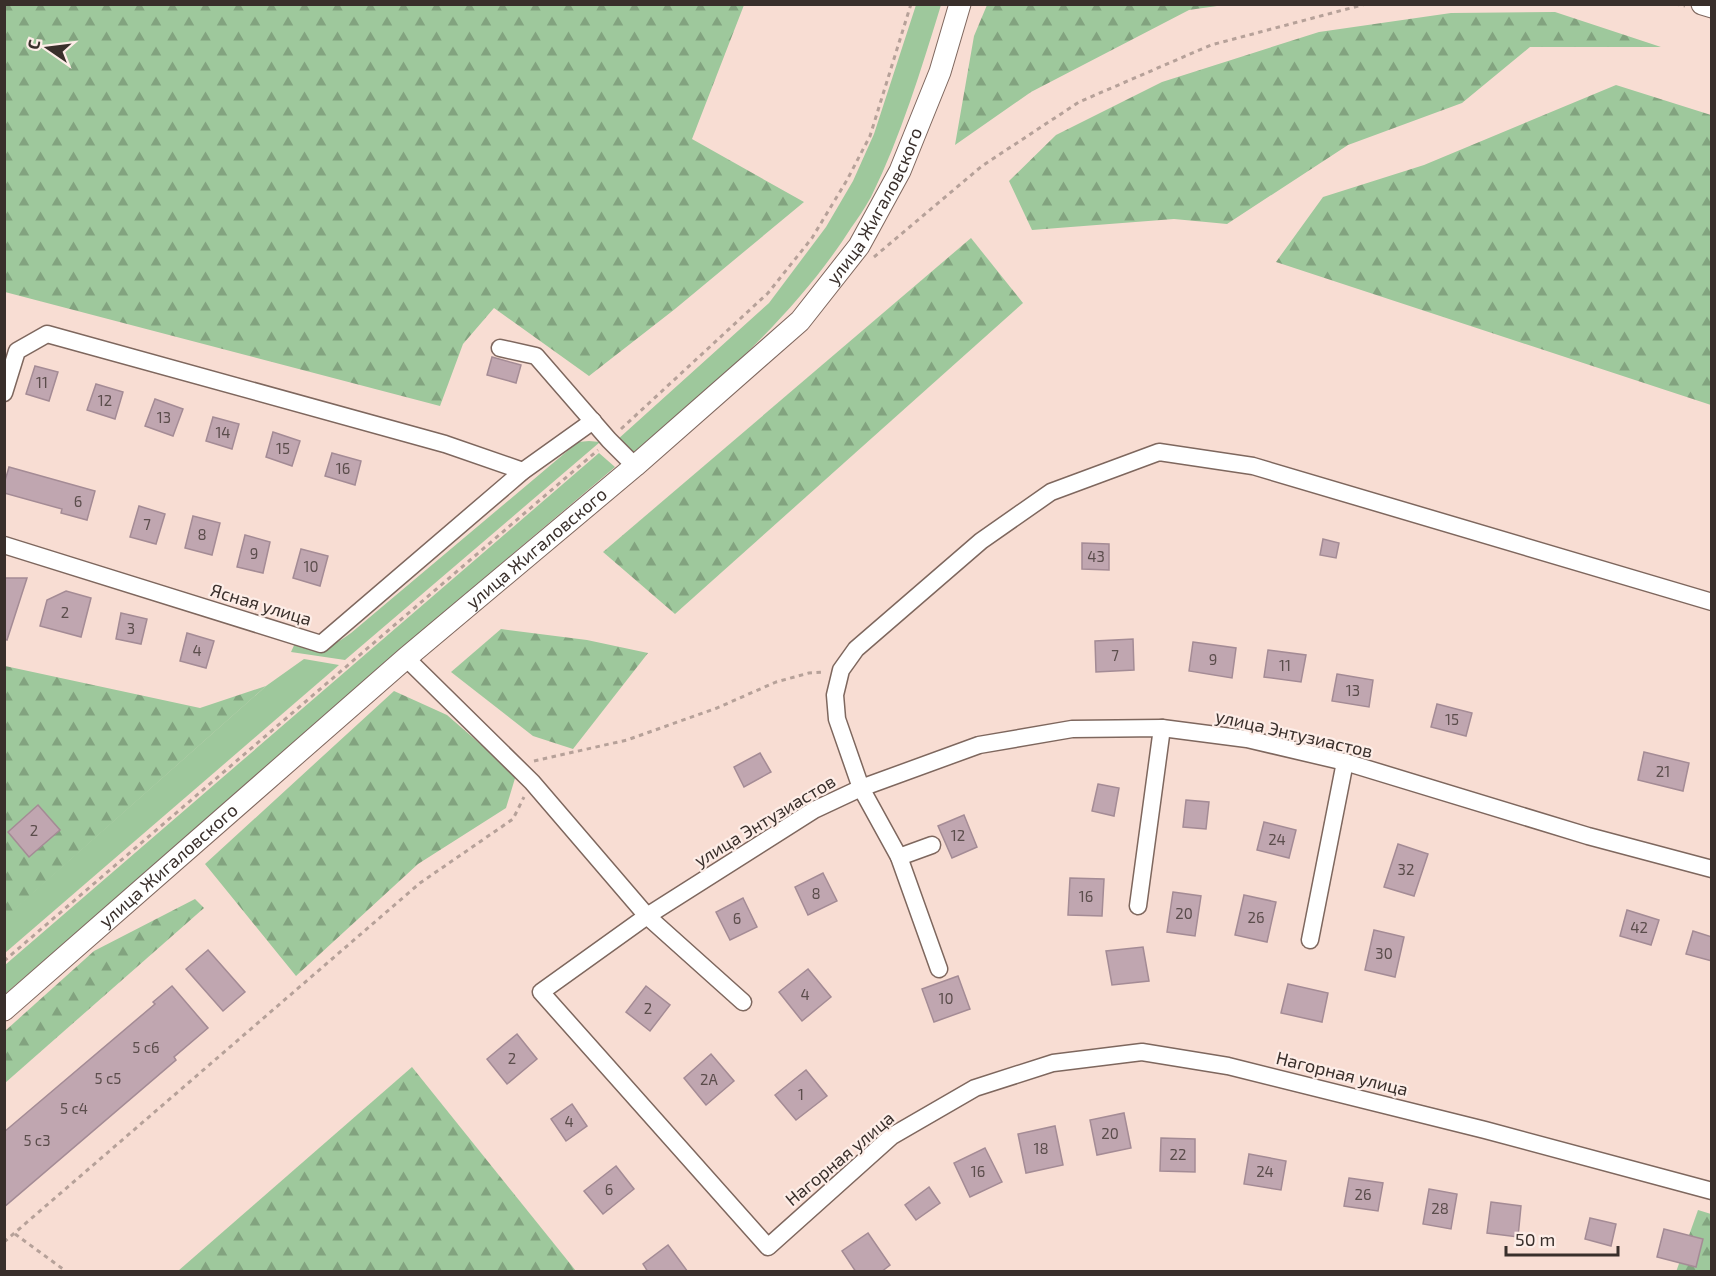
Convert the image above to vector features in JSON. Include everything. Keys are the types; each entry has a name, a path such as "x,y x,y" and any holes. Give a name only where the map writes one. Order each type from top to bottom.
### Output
{"main road":[{"name":"улица Жигаловского","path":"4,1010 406,658 635,466 800,321 859,246 900,171 940,72 960,4"},
{"path":"1702,4 1712,7"}],"street":[{"path":"4,393 17,351 48,334 445,444 523,471"},
{"path":"500,348 536,356 609,440 635,466"},
{"name":"Ясная улица","path":"4,545 321,644 523,471 593,421"},
{"path":"939,969 899,857 861,788 837,719 835,695 841,670 856,649 981,541 1051,492 1159,452 1254,466 1712,602"},
{"path":"406,658 531,782 647,916 743,1002"},
{"path":"1138,906 1162,728"},
{"name":"улица Энтузиастов","path":"647,916 814,810 861,788 979,745 1072,729 1162,728 1247,740 1346,762 1588,836 1712,869"},
{"path":"1310,940 1346,762"},
{"path":"899,857 932,845"},
{"name":"Нагорная улица","path":"647,916 541,992 768,1247 892,1136 975,1088 1053,1063 1142,1052 1240,1069 1485,1130 1712,1191"}],"path":[{"path":"4,961 609,440 768,293 812,238 870,136 911,4"},
{"path":"873,259 982,166 1079,102 1211,45 1366,4"},
{"path":"514,765 627,740 717,708 776,682 809,673 841,670"},
{"path":"4,1242 420,883 513,819 531,782"},
{"path":"15,1234 67,1272"}],"green space":[{"path":"987,4 1224,5 1189,10 1031,92 955,145 974,36"},
{"path":"4,5 744,5 692,139 804,202 675,309 589,376 494,308 463,344 440,406 5,292"},
{"path":"916,5 941,5 901,127 882,174 864,209 829,260 779,320 724,375 638,453 630,454 617,440 769,303 826,227 853,181 874,134"},
{"path":"1555,12 1661,47 1530,47 1462,103 1348,145 1227,224 1174,219 1032,230 1009,181 1056,135 1162,82 1319,32 1451,13"},
{"path":"1616,85 1711,115 1711,405 1276,262 1323,197 1424,165"},
{"path":"971,238 1023,303 675,614 603,552"},
{"path":"578,442 600,442 345,660 291,652 296,641 325,647 351,633"},
{"path":"599,453 615,467 404,646 5,994 5,965"},
{"path":"501,629 587,640 648,653 573,749 533,736 451,672"},
{"path":"304,659 339,665 5,953 4,918 266,686"},
{"path":"5,666 200,708 266,686 5,918"},
{"path":"394,691 447,715 516,775 506,808 418,864 296,976 205,864"},
{"path":"195,899 204,908 5,1083 5,1031 94,951"},
{"path":"412,1067 576,1271 178,1271"},
{"path":"1698,1210 1711,1214 1711,1271 1676,1272"}],"building":[{"path":"492,357 521,365 516,383 487,375"},
{"path":"35,366 58,372 49,401 26,394"},
{"path":"96,384 123,392 115,419 87,410"},
{"path":"155,399 183,409 173,436 145,426"},
{"path":"213,417 239,424 232,449 206,441"},
{"path":"273,432 300,441 292,466 266,457"},
{"path":"332,453 361,461 355,485 325,476"},
{"path":"9,467 95,491 87,520 61,513 62,509 4,493"},
{"path":"139,506 165,514 156,544 130,537"},
{"path":"193,516 220,523 212,555 185,548"},
{"path":"245,535 270,542 263,573 237,567"},
{"path":"1323,539 1339,543 1336,558 1320,555"},
{"path":"1082,543 1109,544 1109,570 1082,569"},
{"path":"301,549 328,556 320,586 293,578"},
{"path":"4,578 27,578 7,640 4,639"},
{"path":"66,591 91,598 81,637 40,626 47,600"},
{"path":"121,613 147,619 141,644 116,639"},
{"path":"187,633 214,641 206,668 180,661"},
{"path":"1133,639 1134,670 1096,672 1095,641"},
{"path":"1193,642 1236,648 1232,678 1189,671"},
{"path":"1268,650 1306,655 1301,682 1264,677"},
{"path":"1337,674 1373,680 1369,707 1332,701"},
{"path":"1437,704 1472,713 1466,736 1431,727"},
{"path":"1644,752 1689,763 1683,791 1638,780"},
{"path":"760,753 771,772 744,787 734,767"},
{"path":"1098,784 1119,788 1114,816 1092,811"},
{"path":"1186,800 1209,802 1206,829 1183,827"},
{"path":"38,805 60,830 29,857 8,832"},
{"path":"964,815 977,847 952,858 938,826"},
{"path":"1264,822 1296,830 1289,858 1257,850"},
{"path":"1398,844 1428,854 1414,896 1384,887"},
{"path":"823,873 837,901 808,915 795,887"},
{"path":"1070,878 1104,879 1102,916 1068,915"},
{"path":"1173,892 1201,896 1195,936 1167,932"},
{"path":"1244,895 1276,902 1267,942 1235,935"},
{"path":"743,898 757,927 730,940 716,912"},
{"path":"1627,910 1659,920 1651,945 1620,936"},
{"path":"1374,930 1404,937 1395,977 1365,970"},
{"path":"1693,931 1712,937 1712,961 1686,954"},
{"path":"1143,947 1149,981 1112,985 1106,951"},
{"path":"208,950 245,992 223,1011 186,969"},
{"path":"808,969 831,997 802,1021 779,992"},
{"path":"958,976 970,1009 934,1022 922,989"},
{"path":"1288,984 1328,993 1322,1022 1281,1013"},
{"path":"172,986 208,1028 174,1057 176,1060 4,1207 4,1132 155,1004 153,1002"},
{"path":"646,986 670,1005 650,1031 626,1012"},
{"path":"517,1034 537,1059 507,1084 487,1059"},
{"path":"711,1054 734,1081 706,1105 684,1078"},
{"path":"806,1070 827,1096 796,1120 775,1095"},
{"path":"572,1104 587,1126 566,1141 551,1119"},
{"path":"1124,1113 1131,1148 1097,1155 1090,1120"},
{"path":"1055,1126 1063,1165 1026,1173 1018,1134"},
{"path":"1161,1138 1195,1139 1195,1172 1160,1171"},
{"path":"985,1148 1002,1182 970,1197 954,1163"},
{"path":"1249,1154 1286,1161 1281,1190 1244,1184"},
{"path":"616,1166 634,1189 603,1214 584,1191"},
{"path":"1349,1178 1383,1183 1378,1211 1344,1206"},
{"path":"929,1187 940,1203 916,1220 905,1205"},
{"path":"1429,1189 1457,1194 1451,1229 1423,1224"},
{"path":"1491,1202 1521,1206 1518,1237 1487,1233"},
{"path":"1590,1218 1616,1224 1611,1246 1585,1239"},
{"path":"1664,1229 1703,1239 1696,1267 1657,1257"},
{"path":"868,1233 890,1265 881,1272 856,1272 842,1251"},
{"path":"668,1245 688,1272 648,1272 643,1264"}]}
